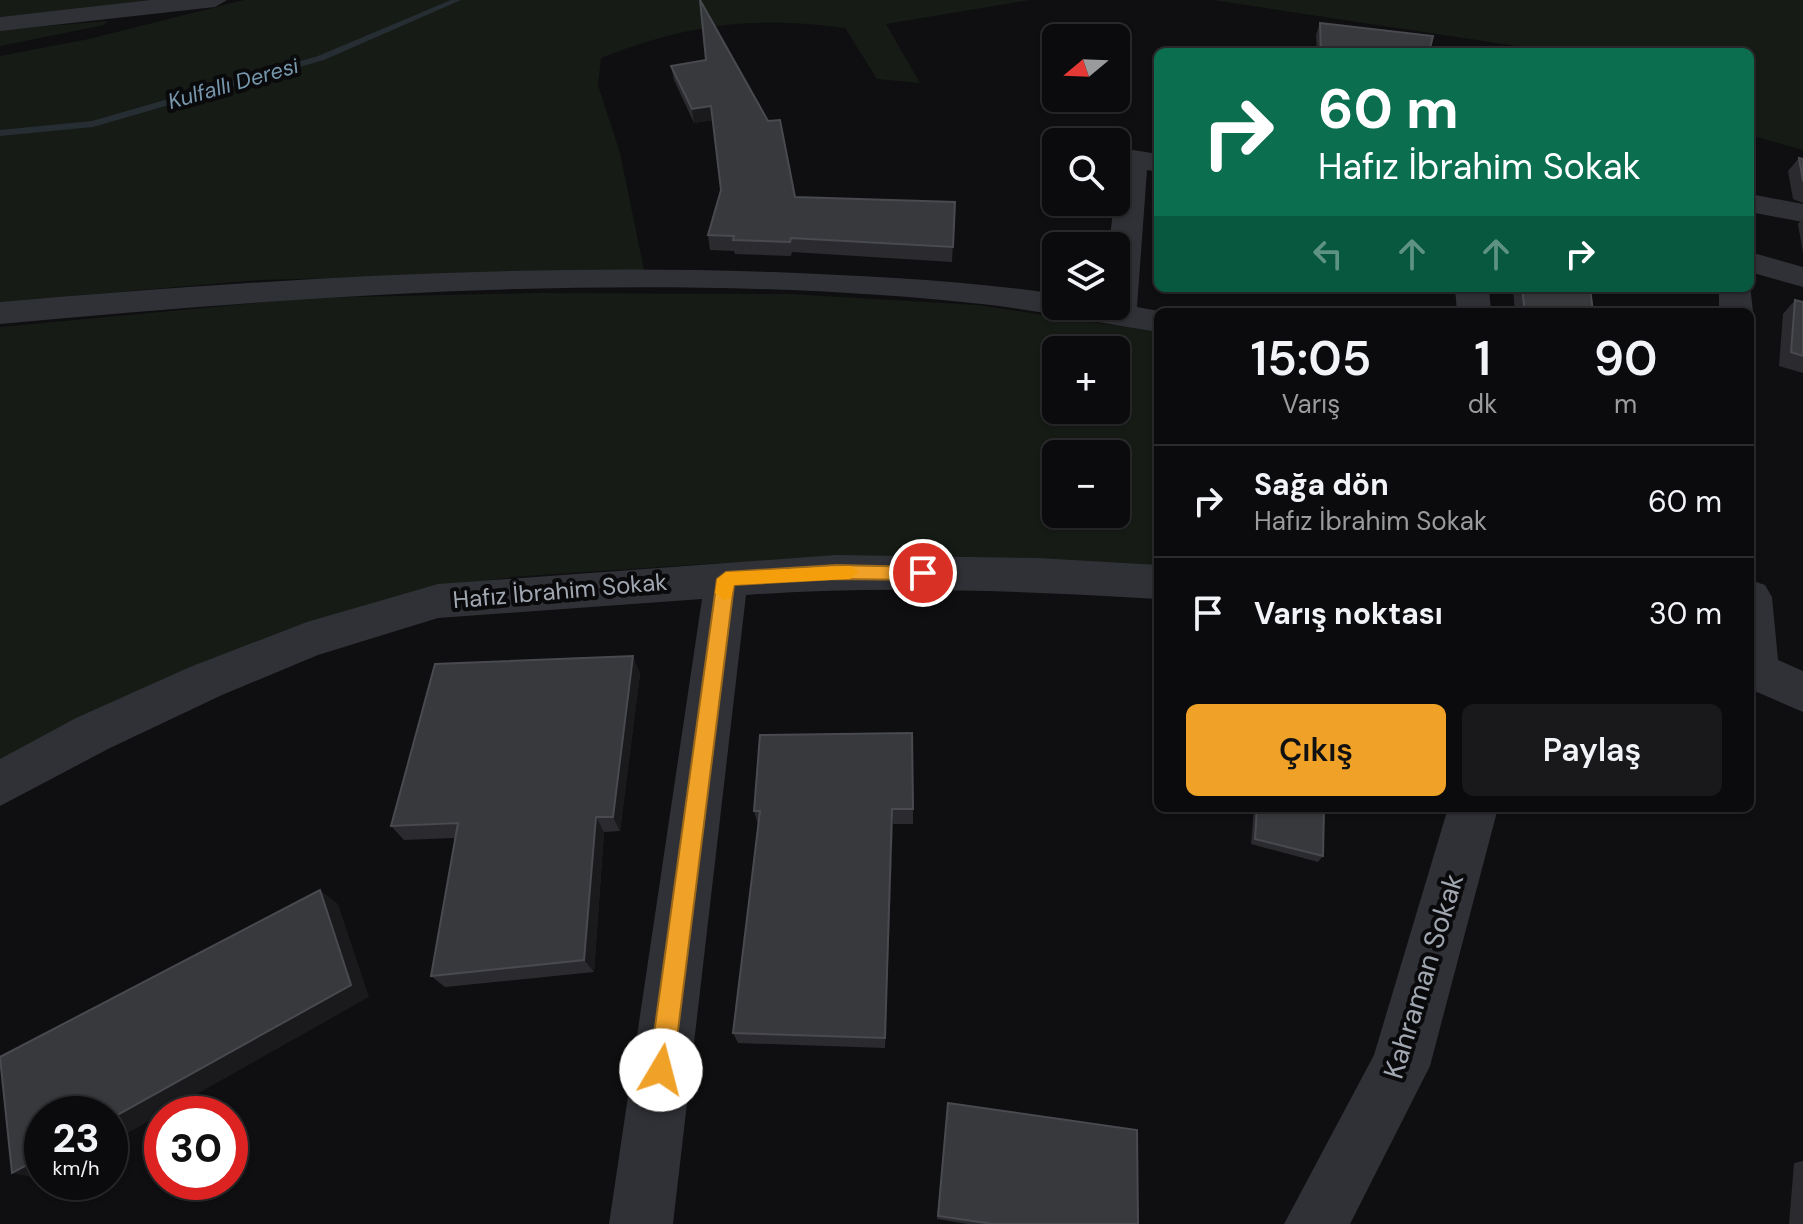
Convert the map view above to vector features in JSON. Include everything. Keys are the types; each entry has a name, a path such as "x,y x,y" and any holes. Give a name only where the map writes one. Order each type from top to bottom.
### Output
{"street":[{"path":"0,24 210,2"},
{"path":"14,47 210,2"},
{"path":"1130,253 1146,161"},
{"path":"1754,204 1803,213"},
{"path":"1754,263 1803,277"},
{"path":"0,313 318,287 745,281 970,293 1042,304"},
{"path":"1130,317 1154,320"},
{"name":"Hafız İbrahim Sokak","path":"0,784 93,733 206,681 307,640 391,612 438,601 836,572 1038,575 1154,582"},
{"path":"641,1224 726,579"},
{"path":"1754,669 1803,692"},
{"name":"Kahraman Sokak","path":"1316,1224 1400,1066 1472,812"}],"shaded area":[{"path":"0,0 167,0 0,17"},
{"path":"244,0 1030,0 886,24 920,83 877,79 845,28 812,24 750,23 692,30 601,58 598,85 620,153 644,270 258,280 0,302 0,56 89,39"},
{"path":"1213,0 1803,0 1803,150 1754,136 1754,48 1530,48"},
{"path":"108,21 104,25 0,46 0,30"},
{"path":"537,293 790,294 977,305 1042,315 1042,320 1078,320 1154,331 1154,569 924,558 705,564 511,577 424,589 0,769 0,327 308,298"}],"building":[{"path":"700,0 768,121 780,120 795,197 955,202 953,247 791,238 790,242 733,240 734,236 708,235 721,190 711,106 692,109 671,66 706,60"},
{"path":"1320,23 1433,36 1430,48 1321,48"},
{"path":"1799,158 1803,159 1803,181"},
{"path":"1522,292 1590,292 1592,308 1524,308"},
{"path":"1795,300 1803,302 1803,356 1791,352"},
{"path":"633,656 613,817 596,817 584,960 431,976 458,823 391,826 435,664"},
{"path":"912,733 913,809 892,809 885,1038 733,1033 760,811 754,811 760,735"},
{"path":"1257,812 1324,812 1323,856 1255,839"},
{"path":"320,890 351,985 151,1096 144,1096 144,1100 128,1109 128,1096 24,1096 24,1167 12,1173 0,1057"},
{"path":"948,1103 1137,1130 1138,1224 993,1224 938,1216"}],"waterway":[{"name":"Kulfallı Deresi","path":"0,133 93,124 321,58 457,0"}],"slow traffic":[{"path":"724,593 726,579 850,572"}],"route":[{"path":"661,1070 726,579 836,572 923,573"}]}
